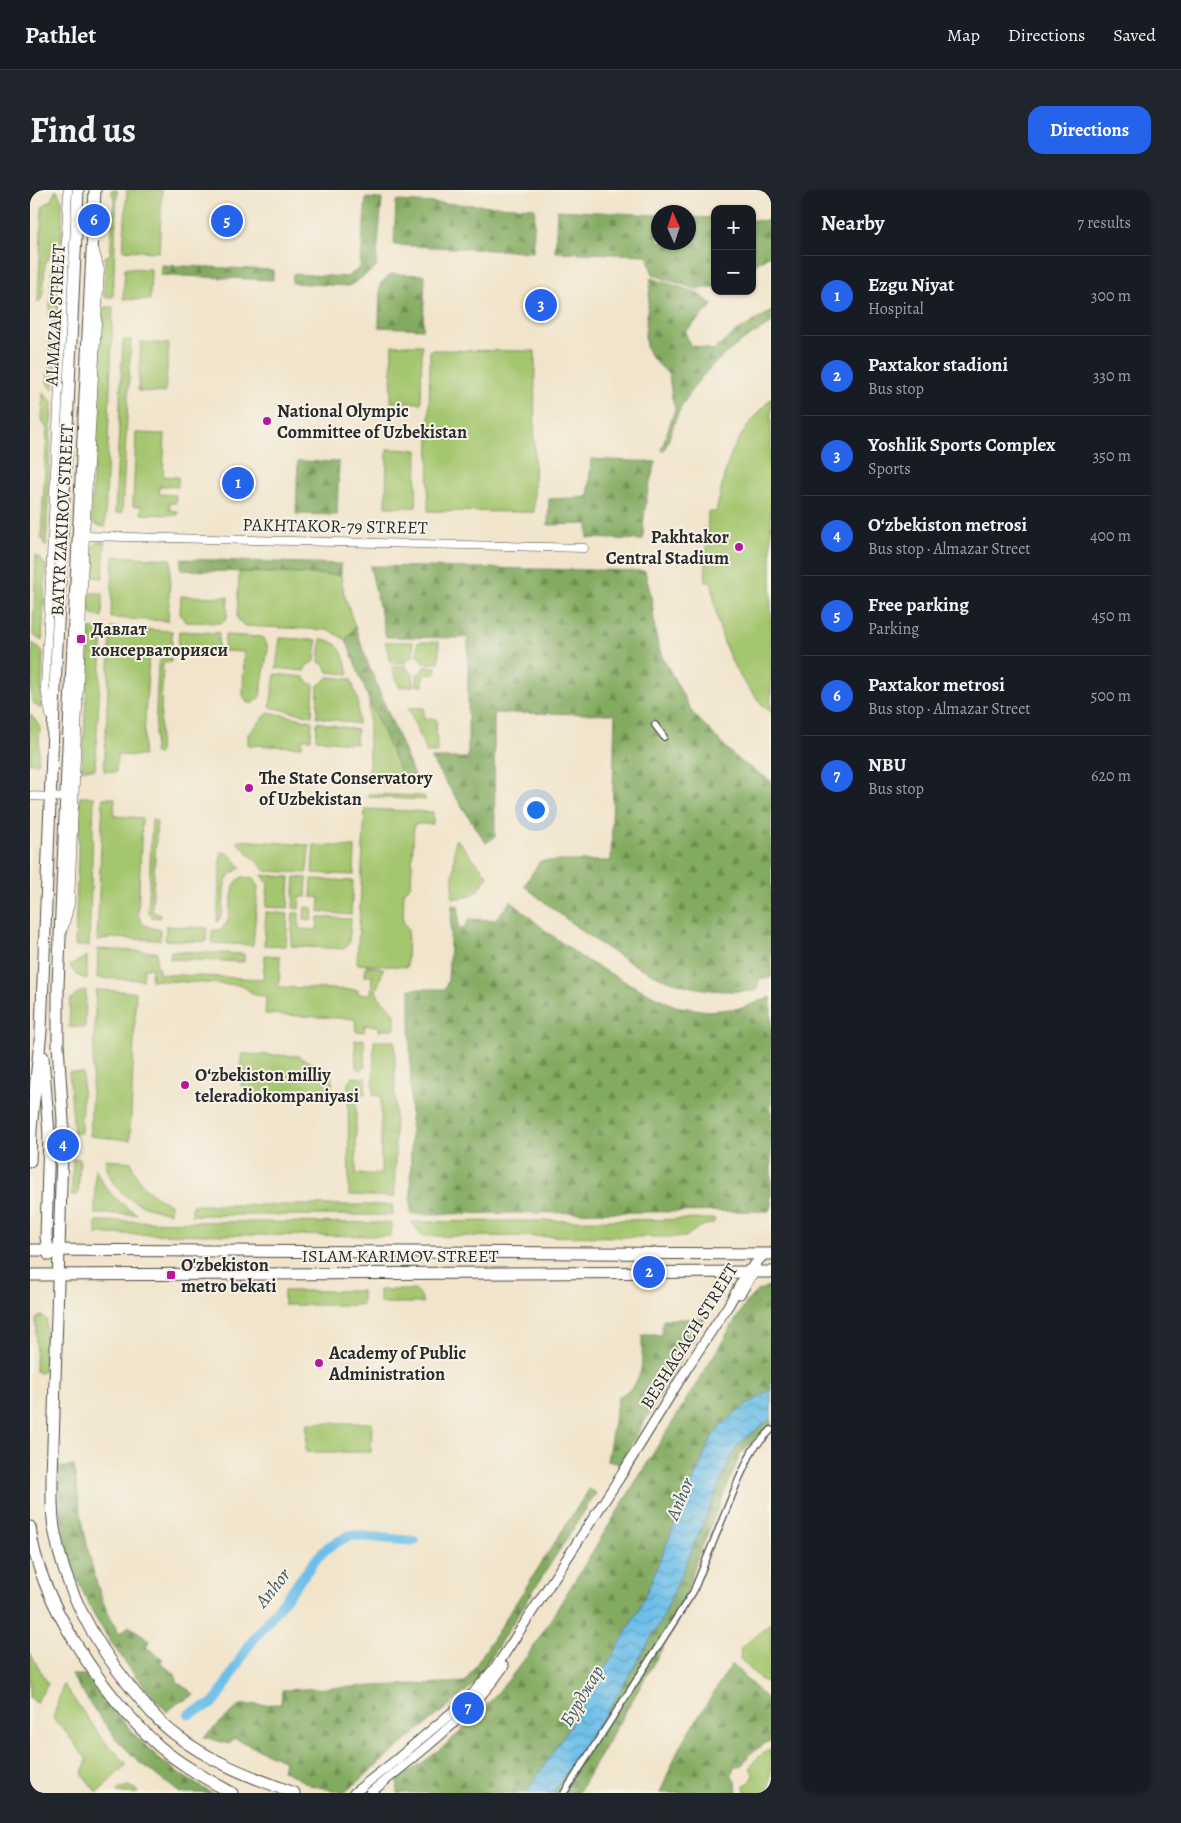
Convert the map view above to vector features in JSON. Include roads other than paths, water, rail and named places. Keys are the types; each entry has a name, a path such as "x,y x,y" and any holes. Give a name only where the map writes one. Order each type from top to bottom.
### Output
{"main road":[{"name":"ALMAZAR STREET","path":"30,1161 31,1129 41,1031 78,190"},
{"name":"ALMAZAR STREET","path":"93,244 95,190"},
{"path":"76,244 93,244"},
{"name":"BATYR ZAKIROV STREET","path":"53,1250 63,1121 57,1020 70,798 93,244"},
{"path":"41,1031 49,1120 46,1236 53,1250 58,1275 52,1505 54,1532 59,1553 74,1597 85,1620 120,1674 156,1718 190,1745 207,1755 294,1793"},
{"path":"30,1250 53,1250"},
{"name":"ISLAM KARIMOV STREET","path":"53,1250 768,1254"},
{"path":"318,1274 319,1252"},
{"path":"507,1273 508,1253"},
{"name":"ISLAM KARIMOV STREET","path":"30,1275 771,1272"},
{"path":"30,1527 43,1581 53,1603 79,1648 102,1681 136,1722 160,1747 197,1773 232,1793"}],"street":[{"path":"53,728 46,689 68,190"},
{"path":"30,796 70,798 100,270 93,244"},
{"name":"PAKHTAKOR-79 STREET","path":"85,536 584,548"},
{"path":"655,725 664,737"},
{"name":"BESHAGACH STREET","path":"354,1793 469,1698 498,1664 620,1477 689,1365 751,1272 768,1254"},
{"name":"BESHAGACH STREET","path":"370,1793 456,1720 493,1680 751,1272"},
{"path":"564,1793 693,1592 753,1449 771,1430"}],"water":[{"path":"771,1389 771,1418 741,1442 733,1453 662,1619 609,1709 553,1793 526,1793 591,1694 639,1610 711,1439 731,1417"}],"waterway":[{"name":"Anhor","path":"189,1714 210,1705 218,1698 246,1649 318,1557 328,1547 350,1535 414,1541"}],"place":[{"name":"Paxtakor metrosi","path":"94,220"},
{"name":"Free parking","path":"227,221"},
{"name":"Yoshlik Sports Complex","path":"541,305"},
{"name":"National Olympic Committee of Uzbekistan","path":"267,421"},
{"name":"Ezgu Niyat","path":"238,483"},
{"name":"Pakhtakor Central Stadium","path":"739,547"},
{"name":"Давлат консерваторияси","path":"81,639"},
{"name":"The State Conservatory of Uzbekistan","path":"249,788"},
{"name":"Oʻzbekiston milliy teleradiokompaniyasi","path":"185,1085"},
{"name":"Oʻzbekiston metrosi","path":"63,1145"},
{"name":"Paxtakor stadioni","path":"649,1272"},
{"name":"O'zbekiston metro bekati","path":"171,1275"},
{"name":"Academy of Public Administration","path":"319,1363"},
{"name":"NBU","path":"468,1708"}],"water label":[{"name":"Бурджар","path":"582,1696"}]}
